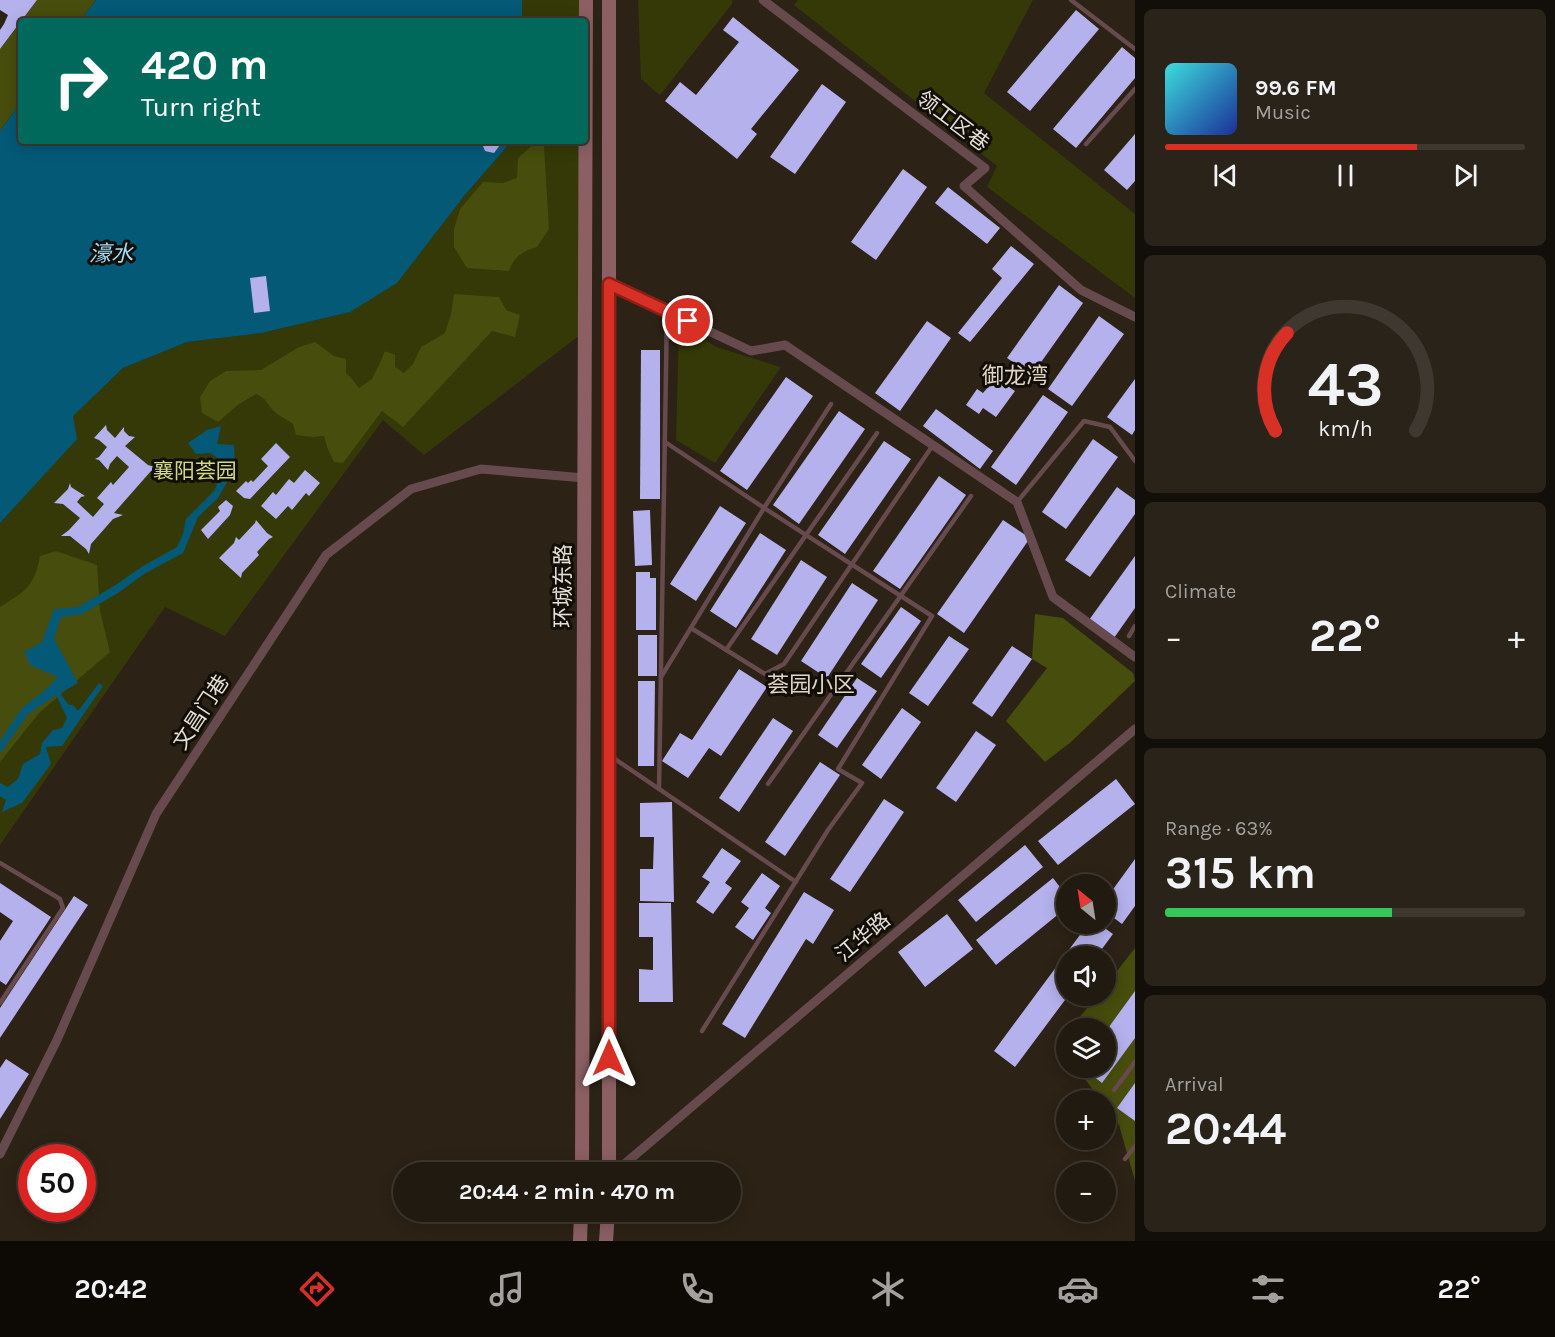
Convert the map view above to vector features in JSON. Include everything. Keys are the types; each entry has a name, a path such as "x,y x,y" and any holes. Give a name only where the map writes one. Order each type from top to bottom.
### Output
{"main road":[{"name":"环城东路","path":"586,0 586,18"},
{"path":"609,0 609,1162"},
{"name":"环城东路","path":"582,1162 585,144"},
{"path":"580,1241 581,1222"},
{"path":"606,1241 607,1222"}],"street":[{"name":"领工区巷","path":"763,0 985,168 964,186 1081,290 1135,317"},
{"path":"609,284 751,351 785,345 1017,502 1053,597 1135,657"},
{"name":"文昌门巷","path":"0,1154 57,1040 156,814 326,555 411,489 481,470 584,478"},
{"name":"江华路","path":"627,1162 1135,729"}],"lane":[{"path":"1071,0 1135,49"},
{"path":"1086,144 1135,88"},
{"path":"659,789 667,311"},
{"path":"661,677 764,508 831,404"},
{"path":"1017,502 1084,421 1110,427 1135,461"},
{"path":"726,650 877,433"},
{"path":"665,442 932,616 838,769 862,783 828,830 702,1031"},
{"path":"691,628 765,674 784,664 933,445"},
{"path":"768,784 971,496"},
{"path":"1128,636 1135,626"},
{"path":"609,755 796,882"},
{"path":"0,862 60,899 63,908 1,1000"},
{"path":"1114,1090 1135,1062"},
{"path":"1125,1159 1135,1146"}],"green space":[{"path":"37,0 96,0 82,18 23,18"},
{"name":"襄阳荟园","path":"522,0 586,0 586,18 522,18"},
{"path":"638,0 732,0 732,4 660,95 641,79"},
{"path":"798,0 1033,0 984,93 1135,214 1135,298 987,187 997,166 794,5"},
{"path":"18,26 18,106 0,131 0,49"},
{"name":"襄阳荟园","path":"509,144 586,144 585,331 424,455 383,420 225,636 165,607 0,845 0,523 29,491 72,416 123,368 187,342 262,333 350,312 464,196"},
{"path":"534,144 544,146 549,229 537,247 519,255 509,271 467,268 454,247 454,229 460,209 483,182 503,183 517,178 518,158"},
{"path":"454,294 499,297 506,310 520,315 515,337 492,331 403,427 382,411 343,463 334,462 324,436 296,435 293,424 277,414 265,400 256,394 239,404 218,422 202,413 200,397 210,381 226,371 261,370 299,347 315,342 334,356 346,359 346,373 359,388 372,379 385,351 395,355 395,367 404,373 413,364 421,347 445,333"},
{"path":"679,322 716,347 781,367 715,463 676,440"},
{"path":"56,551 97,565 100,611 110,652 39,713 0,762 0,607 27,588 35,575 40,556"},
{"path":"1035,614 1063,618 1133,673 1135,681 1071,742 1045,762 1006,721 1047,668 1032,659"},
{"path":"1135,948 1135,1181 1116,1121 1116,1090 1093,1090 1084,1078 1116,1078 1116,1018 1079,1018 1089,1006 1116,1006 1116,972"}],"water":[{"path":"96,0 522,0 522,18 82,18"},
{"name":"濠水","path":"18,106 18,144 509,144 464,196 397,283 350,312 262,333 187,342 123,368 73,416 77,439 0,523 0,131"},
{"path":"221,426 217,444 234,445 235,468 218,498 198,517 183,553 144,574 118,593 82,614 61,617 54,639 78,683 60,693 69,705 73,705 78,711 99,683 103,686 62,746 46,747 51,764 22,803 2,812 6,800 0,796 0,783 8,787 18,779 23,764 40,754 42,743 53,730 62,728 67,718 56,695 28,714 0,754 0,741 22,708 58,677 30,665 24,652 42,642 54,609 78,607 177,547 186,519 214,491 226,463 210,453 196,454 188,443 207,430"}],"building":[{"path":"0,0 37,0 23,18 18,18 18,25 0,49 0,30 8,15 0,10"},
{"path":"1076,10 1099,29 1030,111 1007,92"},
{"path":"733,17 799,70 751,129 757,134 737,159 665,101 680,82 696,95 739,42 723,30"},
{"path":"1122,47 1135,58 1135,78 1076,148 1053,129"},
{"path":"822,84 846,102 795,174 770,157"},
{"path":"1135,134 1135,181 1127,190 1104,170"},
{"path":"482,144 500,144 494,153 485,151"},
{"path":"903,169 927,187 876,260 851,242"},
{"path":"948,187 1000,228 987,244 935,203"},
{"path":"1011,246 1034,264 970,342 958,333 1002,278 992,269"},
{"path":"266,276 270,311 254,313 250,278"},
{"path":"1059,285 1083,303 1032,375 1007,358"},
{"path":"1099,316 1124,334 1072,406 1048,389"},
{"path":"927,321 951,338 900,411 875,393"},
{"path":"641,350 660,350 660,499 640,499"},
{"path":"992,370 1003,378 1000,381 1015,391 996,417 983,408 979,414 966,405 977,389 983,393 989,386 983,382"},
{"path":"786,377 813,396 747,490 720,471"},
{"path":"1135,379 1135,430 1132,435 1107,417"},
{"path":"1043,395 1068,412 1016,485 991,467"},
{"path":"936,409 993,451 980,469 923,426"},
{"path":"839,411 865,429 799,524 773,505"},
{"path":"106,425 107,430 115,438 124,427 124,431 129,436 135,437 125,446 148,465 158,468 151,471 114,513 123,515 113,519 91,544 89,554 70,536 61,536 80,518 63,504 54,503 68,489 70,483 71,487 85,496 77,502 93,517 104,504 97,498 129,467 117,456 108,470 99,460 95,459 107,447 94,438"},
{"path":"1093,439 1118,457 1066,529 1042,512"},
{"path":"884,441 911,459 845,554 818,535"},
{"path":"276,443 290,457 250,499 244,498 236,491 246,481 253,482 268,466 261,459"},
{"path":"305,470 320,483 309,496 306,493 292,510 288,506 276,519 261,506 273,492 276,495 289,479 294,483"},
{"path":"939,476 966,495 900,589 873,571"},
{"path":"1117,487 1135,500 1135,514 1090,577 1065,560"},
{"path":"226,500 233,506 230,515 208,539 201,530 220,511 218,507"},
{"path":"720,506 746,523 696,601 670,584"},
{"path":"650,510 652,565 635,566 633,511"},
{"path":"256,520 273,537 257,552 259,555 242,573 241,578 219,558 234,543 236,537 239,540"},
{"path":"1003,520 1030,538 964,633 937,614"},
{"path":"760,533 786,550 736,628 710,611"},
{"path":"1135,556 1135,608 1114,638 1089,620"},
{"path":"801,560 827,577 777,655 751,639"},
{"path":"636,572 650,572 650,578 656,578 656,630 636,630"},
{"path":"852,583 878,600 827,678 801,661"},
{"path":"901,607 921,621 881,678 861,664"},
{"path":"638,635 657,635 657,676 638,676"},
{"path":"949,636 969,649 928,706 909,693"},
{"path":"1012,646 1032,659 992,717 972,703"},
{"path":"739,669 767,687 721,756 709,748 688,778 662,761 680,733 692,740"},
{"path":"857,678 877,691 837,748 818,735"},
{"path":"638,681 655,681 654,766 638,766"},
{"path":"902,708 921,722 881,779 862,765"},
{"path":"773,718 793,731 739,812 719,798"},
{"path":"976,731 996,745 956,802 936,788"},
{"path":"820,762 840,775 785,856 765,842"},
{"path":"1116,779 1135,804 1058,865 1038,841"},
{"path":"884,799 904,812 850,892 830,879"},
{"path":"672,802 674,902 640,901 640,869 653,869 654,837 640,837 640,803"},
{"path":"1025,845 1043,867 976,922 958,900"},
{"path":"722,848 741,861 725,883 732,888 713,914 696,902 710,882 702,877"},
{"path":"1135,859 1135,906 1122,924 1116,920 1116,885"},
{"path":"762,873 780,886 765,908 771,913 753,940 735,927 749,908 741,902"},
{"path":"1053,878 1056,882 1056,916 996,965 976,940"},
{"path":"0,883 51,917 6,985 0,981 0,941 13,921 0,912"},
{"path":"804,892 834,910 813,944 806,939 745,1038 722,1024"},
{"path":"74,896 88,905 0,1038 0,1008"},
{"path":"639,903 671,903 673,1002 639,1002 639,969 653,970 653,937 639,937"},
{"path":"947,914 973,949 925,987 898,952"},
{"path":"1081,934 1113,934 1104,946 1072,946"},
{"path":"1056,967 1056,1006 1061,1006 1015,1067 994,1051"},
{"path":"1135,991 1135,1038 1116,1064 1116,1018"},
{"path":"6,1059 29,1074 0,1119 0,1068"},
{"path":"1096,1078 1106,1078 1102,1083"},
{"path":"1135,1083 1135,1121 1117,1108"}],"district":[{"name":"御龙湾","path":"1015,375"},
{"name":"荟园小区","path":"811,684"}],"route":[{"path":"609,1058 609,284 688,321"}]}
